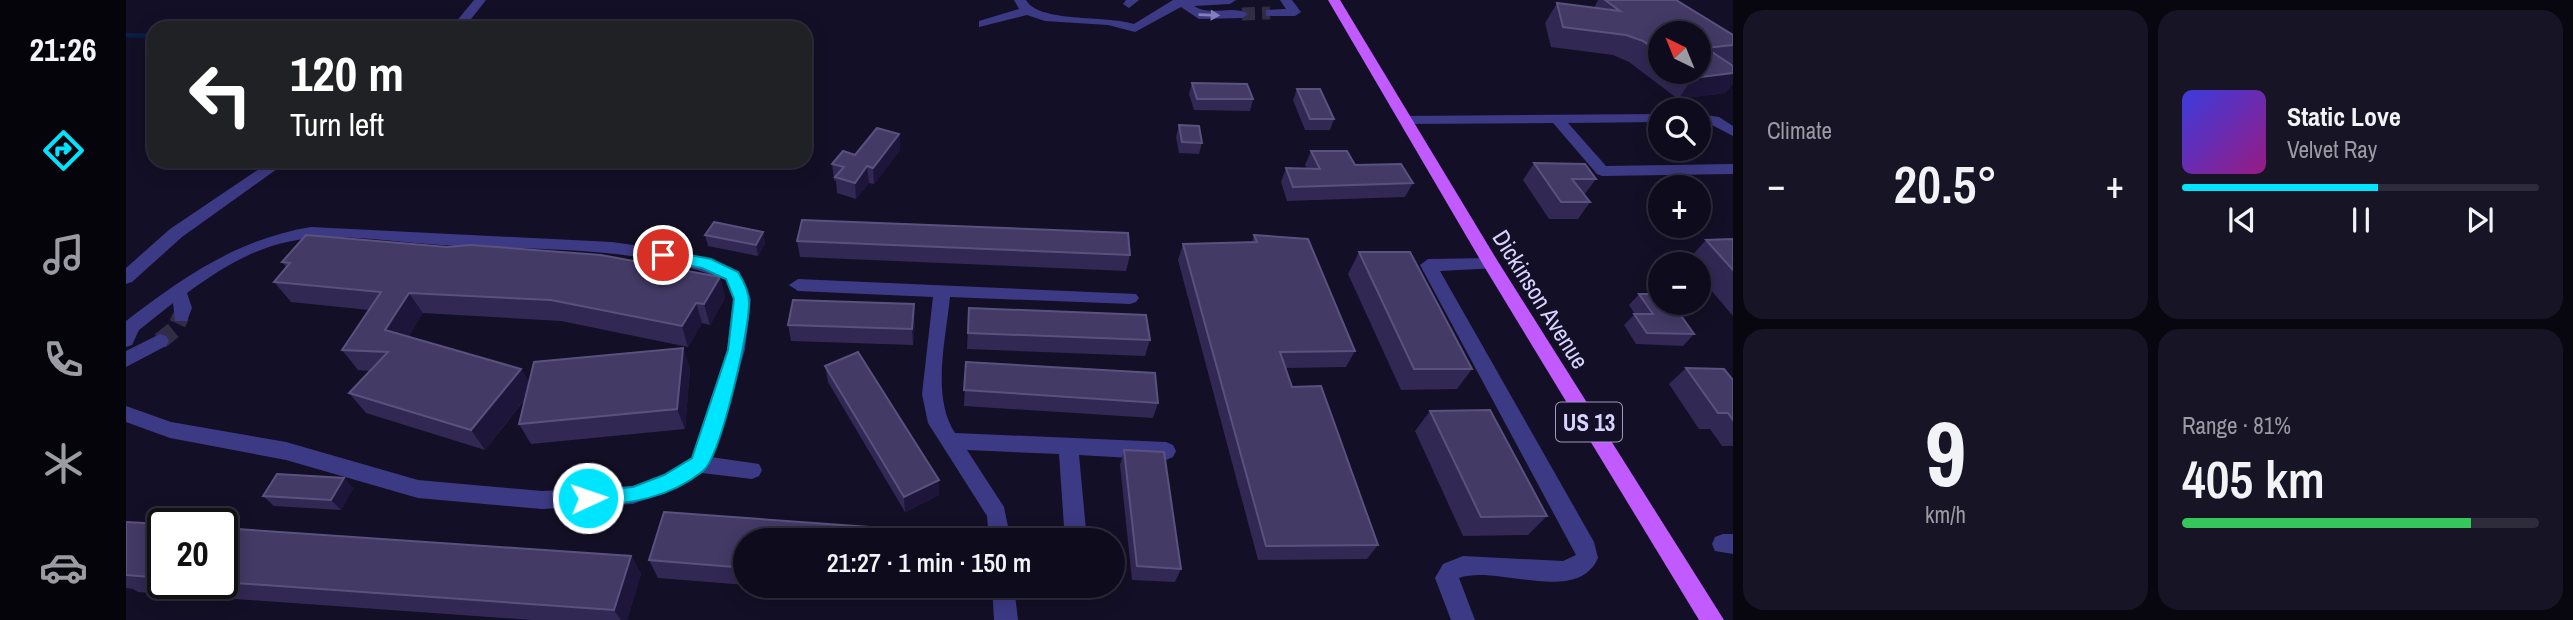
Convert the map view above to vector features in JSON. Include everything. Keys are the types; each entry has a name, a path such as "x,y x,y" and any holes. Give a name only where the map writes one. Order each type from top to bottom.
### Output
{"main road":[{"name":"Dickinson Avenue","path":"1334,0 1491,264 1712,620"}],"street":[{"path":"463,21 480,0"},
{"path":"983,24 1023,5 1044,18 1107,21 1135,28 1179,1 1230,0"},
{"path":"1269,13 1295,12 1286,0"},
{"path":"1179,1 1199,15 1242,15"},
{"path":"1406,120 1648,118"},
{"path":"1557,119 1602,171 1733,169"},
{"path":"1711,120 1733,132"},
{"path":"126,278 176,233 271,168"},
{"path":"128,330 217,262 282,234 311,232 565,245 663,255 705,263 733,276 742,299 736,350 699,464"},
{"path":"1463,620 1446,578 1451,571 1463,566 1563,571 1579,567 1587,558 1586,549 1428,265 1491,264"},
{"path":"798,285 1130,298"},
{"path":"178,290 184,308 181,316"},
{"path":"942,290 932,394 938,423 997,514 999,528"},
{"path":"126,360 160,341"},
{"path":"126,414 170,430 286,451 418,489 542,500 633,495 671,481 699,464 752,470"},
{"path":"950,441 1166,451"},
{"path":"1068,445 1075,528"},
{"path":"1004,598 1006,620"}],"building":[{"path":"1605,0 1676,0 1710,21 1648,21 1648,45 1626,35 1563,27 1557,3 1620,11"},
{"path":"1712,22 1733,35 1733,45 1712,47"},
{"path":"1712,52 1733,66 1733,73 1712,76"},
{"path":"1192,83 1247,84 1253,99 1197,99"},
{"path":"1297,89 1320,89 1334,119 1310,119"},
{"path":"1179,125 1199,126 1202,143 1182,142"},
{"path":"877,128 899,134 873,168 867,166 855,183 835,177 844,167 832,164 843,151 855,155"},
{"path":"1311,151 1347,151 1355,165 1401,164 1413,183 1293,187 1286,168 1320,169"},
{"path":"1534,163 1585,164 1596,179 1572,179 1590,202 1561,202"},
{"path":"802,220 1128,233 1130,255 797,241"},
{"path":"714,222 763,232 756,245 705,235"},
{"path":"306,235 447,247 470,245 601,255 720,277 704,304 696,303 682,326 551,300 409,293 385,330 521,369 471,430 349,393 388,352 342,350 381,292 274,282 290,263 282,262"},
{"path":"1254,235 1308,239 1355,351 1280,352 1292,387 1321,386 1378,545 1266,546 1183,244 1257,242"},
{"path":"1733,239 1733,270 1706,240"},
{"path":"1359,252 1410,252 1472,369 1414,369"},
{"path":"1639,294 1648,294 1648,307"},
{"path":"793,300 914,304 912,329 788,325"},
{"path":"969,308 1146,315 1150,340 968,333"},
{"path":"1634,314 1681,315 1694,334 1647,333"},
{"path":"683,348 677,409 519,424 534,362"},
{"path":"858,352 939,480 904,497 825,366"},
{"path":"966,362 1155,373 1158,403 964,390"},
{"path":"1686,368 1724,369 1733,380 1733,420 1728,413 1718,413"},
{"path":"1490,410 1547,516 1481,517 1430,411"},
{"path":"1124,450 1164,452 1181,569 1137,566"},
{"path":"277,474 344,478 331,500 263,496"},
{"path":"664,512 883,528 733,528 733,567 649,560"},
{"path":"126,522 147,523 147,577 126,575"},
{"path":"238,529 631,556 614,610 238,583"}],"waterway":[{"path":"126,35 147,36"}],"tunnel":[{"path":"1242,14 1270,13"},
{"path":"160,341 175,329 181,316"}],"route":[{"path":"588,498 633,495 671,481 699,464 713,426 736,350 742,299 733,276 705,263 663,255"}]}
